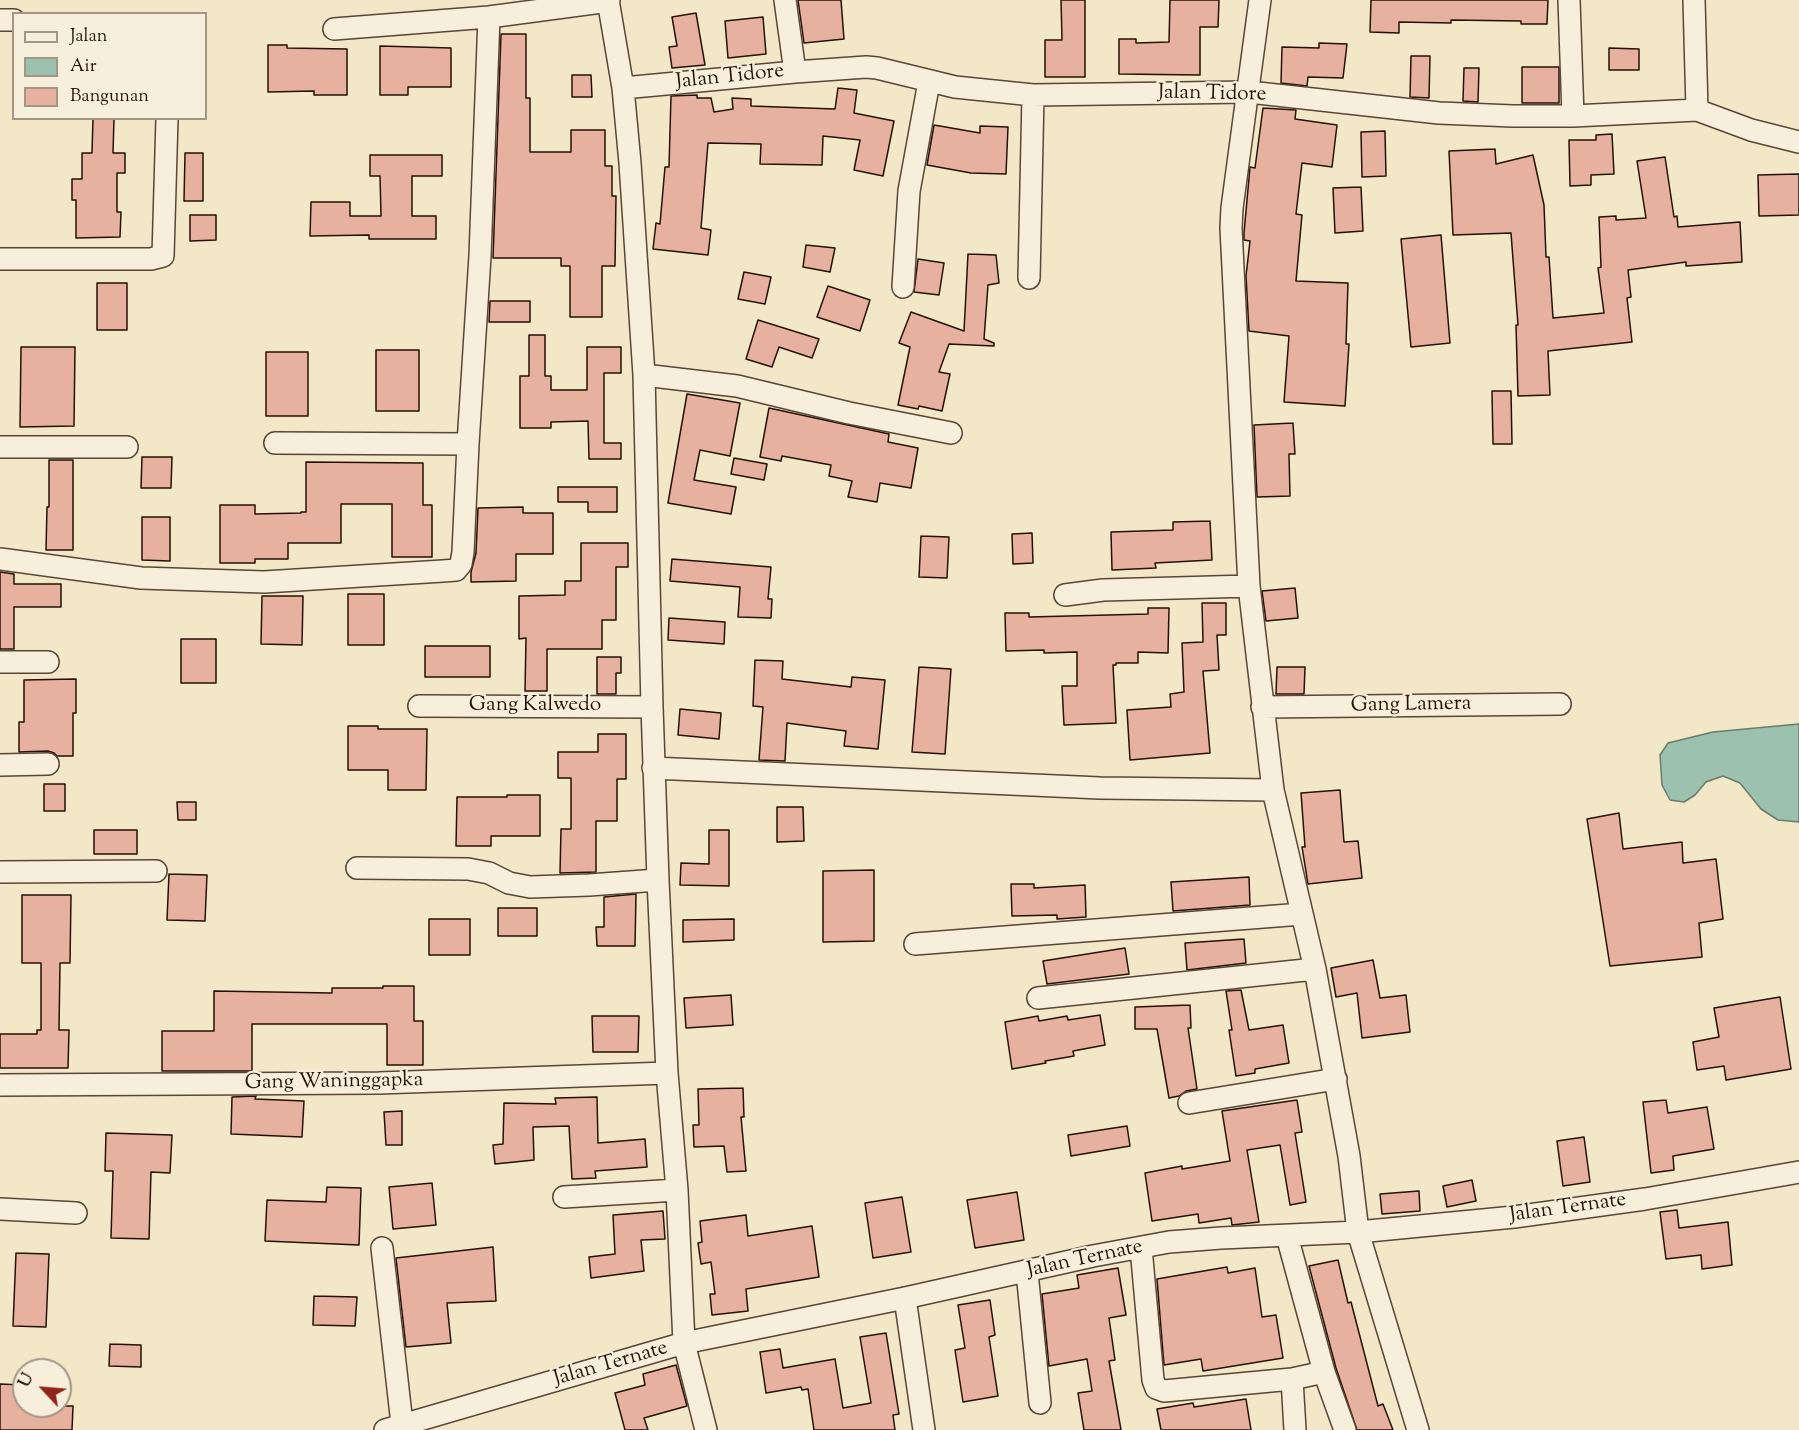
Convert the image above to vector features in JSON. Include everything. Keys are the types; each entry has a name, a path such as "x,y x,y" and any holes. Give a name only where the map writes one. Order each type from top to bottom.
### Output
{"street":[{"path":"786,0 795,72"},
{"path":"1260,0 1231,228 1249,586 1262,707 1272,790 1315,969 1336,1079 1349,1156 1358,1232 1418,1430"},
{"path":"1569,0 1573,116"},
{"path":"1694,0 1697,110"},
{"path":"334,29 489,17 608,1 623,88 644,375 653,768 667,1073 677,1190 684,1343 706,1430"},
{"path":"0,559 141,578 264,582 456,570 461,564 464,552 468,444 480,256 489,17"},
{"name":"Jalan Tidore","path":"623,88 795,72 866,68 929,82 1033,95 1249,92 1439,113 1513,116 1573,116 1697,110 1751,129 1799,142"},
{"path":"903,287 909,191 929,82"},
{"path":"1029,278 1033,95"},
{"path":"0,259 151,259 163,256 166,120"},
{"path":"644,375 737,386 849,413 951,433"},
{"path":"275,443 468,444"},
{"path":"0,447 127,447"},
{"path":"1065,594 1102,590 1249,586"},
{"path":"0,662 48,662"},
{"name":"Gang Lamera","path":"1262,707 1560,704"},
{"name":"Gang Kalwedo","path":"418,706 652,706"},
{"path":"0,765 48,764"},
{"path":"653,768 1100,788 1272,790"},
{"path":"357,868 468,869 489,873 509,883 530,886 658,880"},
{"path":"0,872 156,872"},
{"path":"915,945 1302,914"},
{"path":"1038,998 1315,969"},
{"name":"Gang Waninggapka","path":"0,1085 379,1083 667,1073"},
{"path":"1189,1102 1336,1079"},
{"name":"Jalan Ternate","path":"394,1427 684,1343 1169,1242 1358,1232 1514,1217 1645,1199 1799,1172"},
{"path":"564,1197 677,1190"},
{"path":"0,1209 76,1213"},
{"path":"1287,1236 1324,1372 1346,1430"},
{"path":"382,1248 394,1427"},
{"path":"1141,1248 1153,1380 1156,1388 1164,1391 1292,1379 1324,1372"},
{"path":"1027,1272 1040,1402"},
{"path":"905,1298 924,1430"},
{"path":"1292,1379 1294,1430"}],"water":[{"path":"1799,724 1799,822 1778,820 1761,809 1740,783 1723,776 1706,782 1695,795 1684,802 1670,800 1662,785 1660,755 1668,743 1713,732"}],"building":[{"path":"798,0 841,0 844,39 804,43"},
{"path":"1061,0 1085,0 1085,77 1045,77 1045,40 1062,40"},
{"path":"1170,0 1219,0 1218,27 1200,27 1200,75 1119,74 1119,39 1136,39 1136,43 1169,42"},
{"path":"1371,0 1548,0 1547,24 1521,24 1521,21 1451,20 1451,23 1399,22 1399,33 1370,32"},
{"path":"696,13 705,65 672,68 669,47 677,46 672,17"},
{"path":"763,17 766,54 728,58 725,21"},
{"path":"501,34 526,34 526,98 530,98 530,152 571,152 571,130 605,130 605,166 612,166 612,196 616,196 615,266 602,266 602,317 570,317 570,266 561,266 561,258 493,258"},
{"path":"1319,43 1347,44 1343,78 1308,77 1307,86 1281,83 1282,47 1319,48"},
{"path":"268,45 287,45 287,48 347,49 347,95 314,95 314,91 268,92"},
{"path":"380,46 451,48 451,87 408,87 408,95 380,95"},
{"path":"1609,48 1639,49 1639,70 1609,70"},
{"path":"1411,56 1430,56 1429,98 1410,97"},
{"path":"1522,67 1559,67 1559,103 1522,103"},
{"path":"1464,68 1479,68 1478,102 1463,101"},
{"path":"572,75 591,75 592,97 572,97"},
{"path":"838,88 857,90 854,113 894,121 883,176 854,170 860,140 823,136 822,165 760,164 761,144 708,143 701,228 711,230 708,255 653,249 656,223 660,224 665,167 669,167 671,96 697,95 697,98 711,98 714,112 733,109 732,98 751,99 751,106 835,109"},
{"path":"1263,108 1296,110 1295,119 1337,125 1332,167 1302,163 1296,214 1302,215 1296,281 1348,283 1346,344 1349,344 1345,406 1284,402 1289,336 1249,331 1246,276 1250,241 1244,240 1244,233 1250,167 1255,168"},
{"path":"93,120 114,120 113,153 125,153 125,173 117,173 117,212 121,212 120,237 76,238 76,200 72,200 72,179 82,179 82,153 92,153"},
{"path":"934,125 980,133 980,126 1008,127 1006,174 971,173 927,165"},
{"path":"1385,131 1386,176 1362,177 1361,132"},
{"path":"1612,134 1614,174 1591,175 1591,185 1570,186 1569,140 1596,140 1596,135"},
{"path":"1495,149 1496,164 1533,155 1544,205 1546,257 1549,257 1553,318 1604,313 1598,268 1601,267 1599,217 1616,216 1616,220 1646,218 1637,161 1665,157 1674,217 1677,216 1678,227 1740,222 1742,262 1686,266 1686,262 1628,270 1631,297 1627,298 1632,342 1548,351 1550,395 1518,396 1516,325 1518,325 1511,233 1453,235 1449,151"},
{"path":"185,153 203,153 203,201 184,201"},
{"path":"370,155 442,155 442,176 412,176 412,216 436,216 436,239 369,239 369,235 310,236 311,202 350,202 350,216 381,216 380,176 370,176"},
{"path":"1799,174 1799,215 1759,216 1758,175"},
{"path":"1361,187 1363,231 1335,233 1333,188"},
{"path":"190,215 216,215 216,240 190,241"},
{"path":"1441,235 1450,343 1411,347 1401,239"},
{"path":"806,245 835,248 830,272 803,267"},
{"path":"968,254 996,255 999,283 988,285 984,339 994,343 994,346 949,344 939,372 950,374 942,411 919,406 918,409 898,405 910,347 899,343 911,312 964,331"},
{"path":"918,259 944,263 939,295 914,292"},
{"path":"744,272 771,277 765,304 738,299"},
{"path":"97,283 127,283 127,330 97,330"},
{"path":"828,286 870,300 860,331 817,317"},
{"path":"490,301 530,301 530,322 489,322"},
{"path":"758,320 819,339 812,358 779,347 772,367 746,359"},
{"path":"529,335 545,335 545,376 551,376 551,390 587,390 587,347 621,347 621,373 604,373 604,443 621,443 621,459 589,459 588,421 551,422 551,428 520,428 520,376 529,376"},
{"path":"21,347 75,347 74,426 20,427"},
{"path":"376,350 419,350 419,411 376,411"},
{"path":"266,352 308,352 308,416 266,416"},
{"path":"1492,391 1511,391 1512,444 1493,444"},
{"path":"687,394 740,403 730,456 700,450 694,480 736,487 731,514 668,503"},
{"path":"769,408 889,434 888,442 918,448 911,488 880,483 877,502 848,497 852,481 829,476 831,465 782,456 781,461 760,457"},
{"path":"1293,423 1295,454 1289,454 1290,496 1257,497 1254,425"},
{"path":"142,457 172,457 171,488 141,488"},
{"path":"734,458 767,464 764,480 731,474"},
{"path":"49,460 73,460 73,550 46,550"},
{"path":"306,462 423,463 423,505 432,505 432,557 392,557 392,504 341,504 341,543 288,543 288,559 255,559 255,563 220,563 220,505 255,505 255,514 306,512"},
{"path":"558,487 617,487 617,512 588,512 588,502 558,502"},
{"path":"523,507 523,513 553,513 553,554 516,554 516,581 471,582 476,553 478,508"},
{"path":"142,517 170,517 170,561 142,560"},
{"path":"1210,521 1212,560 1155,563 1156,568 1112,570 1111,532 1173,530 1173,522"},
{"path":"1032,533 1033,563 1013,564 1012,534"},
{"path":"921,536 949,537 947,578 919,577"},
{"path":"581,543 628,543 628,567 616,567 616,620 602,620 602,649 547,649 547,691 525,691 526,638 519,639 519,596 565,595 565,581 581,581"},
{"path":"672,559 771,567 768,599 772,599 771,618 738,617 740,587 670,581"},
{"path":"0,572 14,574 14,584 61,584 61,607 14,607 14,649 0,649"},
{"path":"1295,588 1298,618 1266,621 1262,591"},
{"path":"348,594 384,594 384,645 348,645"},
{"path":"262,596 303,596 302,645 261,644"},
{"path":"1202,603 1226,603 1226,635 1217,635 1219,670 1203,671 1210,753 1130,760 1127,710 1171,707 1170,694 1184,692 1182,643 1203,642"},
{"path":"1148,608 1169,608 1168,653 1138,652 1138,663 1113,665 1116,723 1064,725 1062,686 1077,686 1077,652 1006,651 1005,613 1029,613 1029,617 1148,614"},
{"path":"669,618 725,622 724,644 668,640"},
{"path":"181,639 216,639 216,683 181,683"},
{"path":"425,646 490,646 490,677 425,677"},
{"path":"597,657 621,657 621,673 616,673 616,694 597,694"},
{"path":"755,660 783,661 782,679 851,687 852,677 885,680 878,749 844,746 846,731 787,723 785,761 759,760 763,707 753,706"},
{"path":"919,667 951,669 945,754 912,752"},
{"path":"1277,667 1305,667 1304,694 1276,694"},
{"path":"76,679 73,756 57,756 48,751 19,752 19,722 24,722 24,680"},
{"path":"680,709 721,713 719,739 678,735"},
{"path":"348,726 378,726 378,729 427,729 426,790 388,790 388,770 348,770"},
{"path":"598,734 626,734 626,779 617,779 617,821 596,821 596,872 560,873 561,829 571,829 571,778 558,778 558,752 598,752"},
{"path":"44,784 65,784 65,811 44,811"},
{"path":"1340,790 1344,842 1358,841 1362,878 1308,884 1302,847 1305,847 1301,793"},
{"path":"507,795 540,795 540,836 491,836 491,846 456,846 457,797 507,797"},
{"path":"177,802 196,802 196,820 178,820"},
{"path":"777,807 803,807 804,841 777,842"},
{"path":"1619,813 1623,849 1682,842 1683,863 1716,859 1723,919 1699,923 1702,957 1610,966 1587,819"},
{"path":"94,830 137,830 137,854 94,854"},
{"path":"709,830 729,830 729,886 680,885 681,863 709,864"},
{"path":"874,870 874,941 823,942 823,871"},
{"path":"169,874 207,875 205,921 167,920"},
{"path":"1249,877 1250,905 1173,911 1171,882"},
{"path":"1011,884 1034,884 1034,888 1085,885 1086,917 1057,919 1057,915 1012,916"},
{"path":"636,894 635,946 597,946 596,927 604,927 604,897"},
{"path":"22,895 71,895 70,963 60,963 59,1030 69,1030 68,1068 0,1068 0,1034 37,1034 37,1030 41,1030 41,963 22,963"},
{"path":"498,908 537,908 537,936 498,936"},
{"path":"429,919 470,919 470,955 429,955"},
{"path":"734,919 734,940 683,942 683,920"},
{"path":"1244,939 1246,963 1187,970 1185,943"},
{"path":"1125,948 1129,974 1047,984 1043,961"},
{"path":"1373,960 1380,998 1406,995 1410,1032 1362,1038 1357,993 1336,997 1331,968"},
{"path":"383,986 414,986 414,1021 423,1021 423,1065 387,1065 387,1024 252,1024 252,1071 162,1071 162,1031 214,1031 214,991 332,993 332,988 383,988"},
{"path":"1241,990 1249,1030 1283,1025 1289,1063 1255,1069 1255,1073 1236,1076 1226,991"},
{"path":"731,995 733,1025 686,1028 684,998"},
{"path":"1780,997 1791,1069 1726,1080 1724,1066 1697,1070 1693,1042 1719,1037 1714,1008"},
{"path":"1190,1005 1191,1028 1188,1028 1197,1089 1169,1098 1157,1029 1135,1029 1135,1007"},
{"path":"1100,1015 1105,1045 1073,1051 1074,1056 1012,1069 1005,1022 1038,1016 1039,1021 1067,1016 1068,1020"},
{"path":"592,1016 639,1016 638,1052 593,1052"},
{"path":"743,1088 744,1117 741,1117 746,1171 727,1172 724,1146 694,1147 693,1125 699,1125 698,1089"},
{"path":"256,1096 255,1099 304,1101 302,1137 231,1134 232,1097"},
{"path":"597,1097 598,1143 645,1139 647,1167 595,1171 596,1178 572,1179 569,1126 533,1127 534,1160 495,1164 493,1145 503,1144 504,1103 556,1104 555,1098"},
{"path":"1297,1100 1302,1132 1295,1133 1306,1202 1290,1205 1280,1145 1247,1150 1259,1222 1232,1225 1231,1218 1199,1223 1198,1214 1152,1221 1145,1173 1230,1161 1222,1111"},
{"path":"1666,1100 1668,1113 1707,1107 1714,1149 1673,1156 1674,1170 1651,1173 1643,1102"},
{"path":"402,1111 402,1145 386,1145 384,1112"},
{"path":"1127,1126 1130,1146 1071,1156 1068,1135"},
{"path":"106,1133 172,1135 170,1173 151,1172 149,1239 111,1238 113,1171 105,1171"},
{"path":"1584,1137 1590,1182 1563,1186 1557,1141"},
{"path":"1472,1180 1476,1201 1447,1207 1443,1186"},
{"path":"432,1183 436,1225 393,1229 389,1187"},
{"path":"327,1187 361,1188 359,1245 265,1241 267,1200 326,1202"},
{"path":"1419,1191 1420,1211 1382,1214 1380,1194"},
{"path":"1017,1192 1024,1240 975,1248 967,1200"},
{"path":"902,1197 911,1252 873,1258 865,1203"},
{"path":"1677,1210 1679,1228 1728,1222 1732,1265 1702,1269 1701,1255 1666,1259 1660,1212"},
{"path":"663,1211 665,1239 641,1240 644,1271 591,1278 589,1257 615,1254 613,1215"},
{"path":"746,1215 748,1236 812,1226 819,1277 746,1289 748,1311 712,1315 710,1294 715,1294 711,1262 701,1264 698,1243 702,1242 700,1221"},
{"path":"493,1247 496,1301 447,1303 451,1343 406,1347 396,1258"},
{"path":"16,1253 49,1254 46,1327 13,1326"},
{"path":"1338,1260 1378,1406 1383,1404 1393,1430 1357,1430 1336,1368 1309,1266"},
{"path":"1227,1267 1228,1273 1255,1268 1262,1317 1276,1315 1283,1358 1203,1371 1201,1359 1164,1365 1157,1279"},
{"path":"1118,1268 1126,1315 1109,1318 1115,1360 1109,1361 1121,1430 1084,1430 1078,1393 1092,1391 1087,1359 1049,1366 1042,1294 1079,1288 1077,1275"},
{"path":"314,1296 357,1297 355,1326 313,1325"},
{"path":"990,1300 995,1335 989,1337 998,1396 963,1402 955,1350 965,1348 958,1305"},
{"path":"886,1333 899,1414 893,1415 895,1430 814,1430 808,1389 802,1390 801,1387 766,1393 760,1352 780,1349 783,1368 835,1359 843,1408 871,1403 860,1337"},
{"path":"110,1344 141,1345 141,1367 109,1366"},
{"path":"676,1365 687,1406 644,1418 648,1430 625,1430 615,1393 645,1385 643,1374"},
{"path":"0,1384 12,1384 12,1418 72,1418 73,1406 72,1430 0,1430"},
{"path":"1246,1399 1251,1430 1161,1430 1157,1409 1193,1403 1194,1407"}]}
